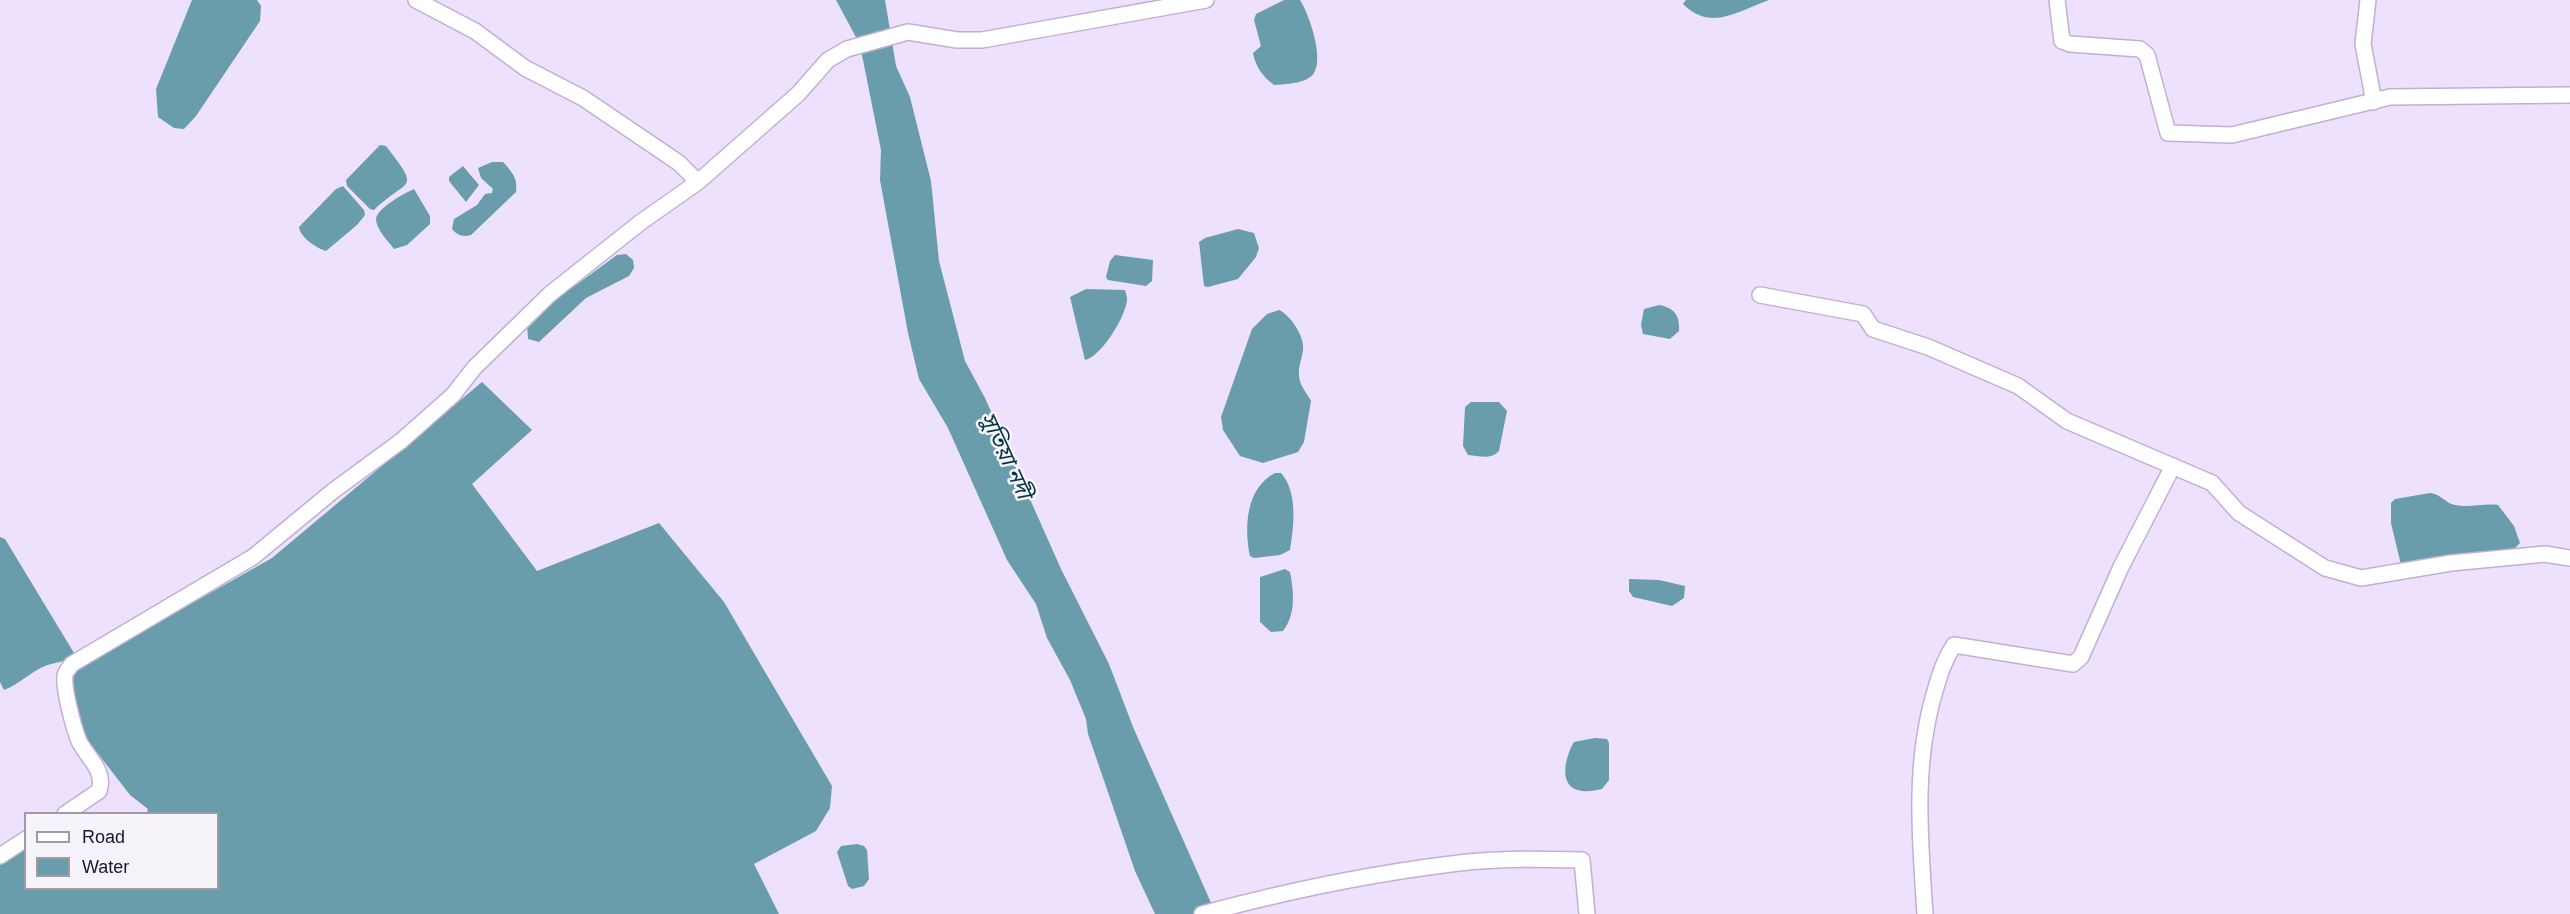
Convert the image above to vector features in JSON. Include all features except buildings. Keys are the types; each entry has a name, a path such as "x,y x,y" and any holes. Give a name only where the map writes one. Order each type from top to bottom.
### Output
{"street":[{"path":"416,0 475,31 525,68 582,98 679,164 698,182"},
{"path":"67,812 99,791 100,787 96,764 80,743 70,713 65,676 72,664 253,557 333,491 401,441 453,395 474,368 550,294 641,222 698,182 806,86 828,60 847,49 908,32 957,40 982,40 1206,0"},
{"path":"2057,0 2062,41 2070,44 2140,50 2147,55 2168,133 2232,135 2390,98 2570,94"},
{"path":"2368,0 2363,44 2374,102"},
{"path":"1760,295 1863,314 1873,329 1928,346 2018,386 2067,421 2212,483 2239,513 2325,568 2361,578 2463,562 2545,554 2570,558"},
{"path":"1925,914 1918,814 1921,763 1928,716 1945,659 1954,645 2073,664 2081,657 2121,567 2173,466"},
{"path":"0,856 24,840"},
{"path":"1202,914 1311,889 1459,863 1521,859 1582,860 1587,914"}],"water":[{"path":"192,0 257,0 261,6 260,21 196,116 184,129 174,128 158,117 156,89"},
{"name":"সুতিয়া নদী","path":"836,0 885,0 896,66 910,97 931,181 939,261 965,361 985,398 1061,569 1109,664 1133,727 1216,914 1155,914 1135,871 1088,734 1086,719 1070,680 1047,638 1036,604 1007,560 948,428 919,379 908,333 880,180 881,150 863,60 858,41"},
{"path":"1284,0 1300,0 1304,6 1314,36 1317,66 1311,77 1296,83 1274,85 1260,71 1254,58 1253,53 1261,46 1254,20 1256,14"},
{"path":"1686,0 1769,0 1725,17 1714,18 1693,12 1683,4"},
{"path":"380,145 386,146 407,178 402,188 374,210 370,209 347,186 346,180"},
{"path":"492,162 503,162 509,169 515,179 516,192 471,235 459,235 452,229 454,219 477,205 485,194 492,193 493,189 481,178 478,168"},
{"path":"463,166 479,185 466,202 449,181 449,177"},
{"path":"343,186 364,210 365,215 357,225 326,251 309,242 302,235 299,227 336,189"},
{"path":"414,189 430,216 430,224 407,245 394,249 380,231 376,219 386,206"},
{"path":"1238,229 1254,233 1259,248 1256,257 1238,279 1204,286 1199,242 1205,238"},
{"path":"626,254 633,260 634,268 629,276 586,298 539,342 528,339 527,324 561,292 576,285 617,255"},
{"path":"1115,255 1153,260 1152,281 1146,286 1108,280 1106,277 1110,261"},
{"path":"1086,289 1125,290 1127,299 1126,307 1112,335 1098,352 1085,360 1070,297"},
{"path":"1659,305 1673,311 1679,321 1679,331 1670,339 1643,334 1641,325 1644,309"},
{"path":"1279,310 1291,320 1300,335 1303,350 1299,378 1311,401 1304,442 1298,452 1263,463 1240,456 1223,430 1221,417 1252,329 1267,314"},
{"path":"482,382 532,430 472,484 537,571 659,523 724,602 832,786 830,808 816,831 754,864 779,914 0,914 0,865 24,848 24,890 219,890 219,812 147,812 148,809 130,795 82,733 76,711 72,677 74,670 272,558"},
{"path":"1471,402 1499,402 1507,411 1499,451 1492,456 1468,455 1463,446 1465,407"},
{"path":"1275,473 1281,473 1292,499 1293,531 1290,550 1280,555 1254,558 1250,556 1248,545 1249,509 1258,488"},
{"path":"2430,493 2455,505 2498,505 2514,526 2520,543 2514,549 2504,552 2401,565 2391,523 2391,503 2395,499"},
{"path":"0,537 5,539 74,653 64,661 49,664 4,690 0,682"},
{"path":"1285,569 1290,572 1292,610 1283,631 1271,632 1260,622 1260,577"},
{"path":"1629,579 1659,580 1685,586 1684,598 1672,606 1633,597 1629,591"},
{"path":"1595,738 1607,739 1609,743 1609,780 1602,789 1585,791 1574,789 1566,778 1565,771 1571,748 1574,742"},
{"path":"857,844 864,846 867,850 869,879 864,886 852,889 848,886 837,852 841,846"}]}
